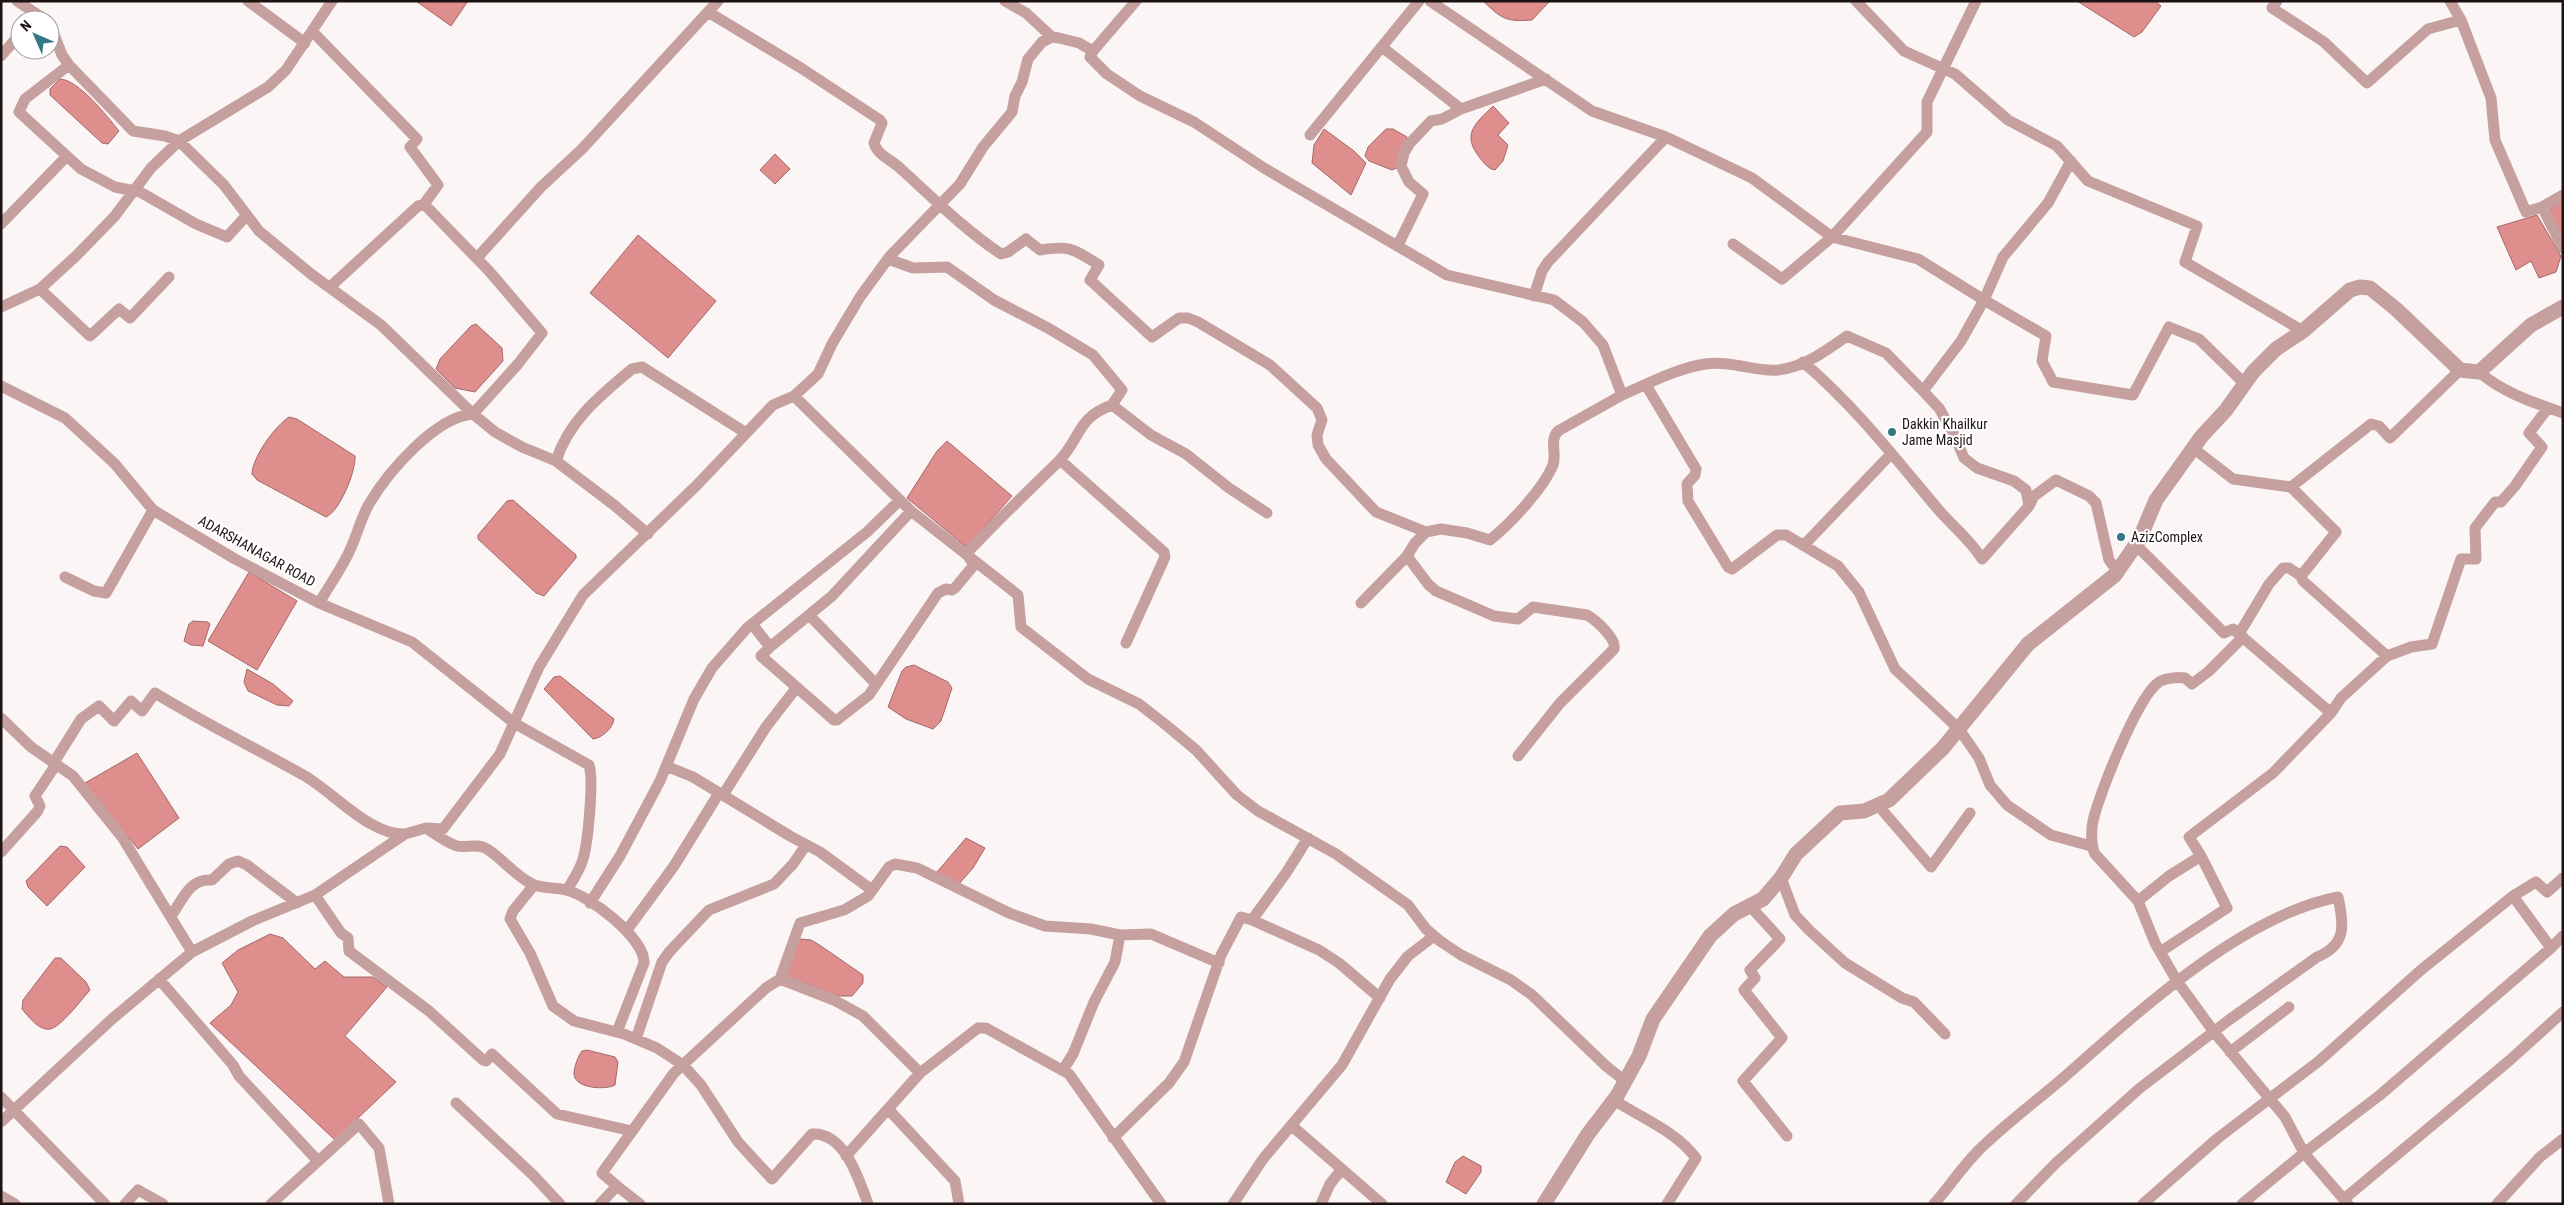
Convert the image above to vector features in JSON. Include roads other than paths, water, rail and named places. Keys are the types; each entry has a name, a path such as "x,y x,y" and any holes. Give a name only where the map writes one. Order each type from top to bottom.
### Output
{"street":[{"path":"16,1 26,10"},
{"path":"248,1 305,43"},
{"path":"1,308 40,289 92,240 114,216 133,190 179,141 268,87 286,70 332,1"},
{"path":"477,258 718,1"},
{"path":"1005,1 1026,13 1052,37 1079,43 1092,51"},
{"path":"1136,1 1092,51 1090,58 1107,74 1140,96 1194,122 1264,168 1398,245 1446,276 1554,300 1584,322 1603,346 1622,394"},
{"path":"1310,135 1419,1"},
{"path":"1430,1 1592,111 1666,138 1752,178 1832,237 1918,259 2046,336 2042,361 2053,382 2132,395 2169,327 2199,339 2244,384"},
{"path":"1856,1 1904,51 1955,74 2008,120 2057,146 2088,181 2197,226 2185,262 2303,331"},
{"path":"1733,244 1782,278 1832,237 1927,132 1927,102 1976,1"},
{"path":"2277,1 2272,8 2324,42 2367,83 2428,29 2460,20"},
{"path":"2455,3 2491,98 2495,140 2526,212 2542,207 2563,195"},
{"path":"708,12 801,68 880,120 882,123 874,143 876,150 896,164 969,233 1001,254 1008,252 1026,239 1040,250 1062,246 1079,252 1099,265 1090,280 1152,337 1179,318 1188,318 1216,332 1270,365 1316,408 1322,420 1318,444 1326,459 1376,512 1426,532 1441,530 1467,533 1490,540 1501,531 1549,474 1555,451 1553,442 1558,431 1622,394 1646,385 1669,373 1707,364 1724,362 1778,370 1818,357 1847,336 1886,353 1939,408 1954,434 1964,458 1984,471 2014,481 2026,490 2029,506"},
{"path":"312,31 417,139 410,147 438,185 424,204 418,206 330,288"},
{"path":"1,852 37,812 40,806 35,796 80,719 99,706 114,721 132,700 142,711 155,693 306,777 379,828 395,835 426,828 443,829 500,754 539,666 583,595 648,534 772,405 794,396 818,374 846,320 888,259 907,237 960,184 983,147 1012,112 1015,96 1022,82 1028,59 1042,42 1052,37"},
{"path":"1,56 10,46"},
{"path":"1382,47 1461,109"},
{"path":"60,50 69,65 133,131 165,136 179,141 224,185 259,231 381,326 473,414 502,436 556,462 614,505 648,534"},
{"path":"69,65 25,99 19,112 81,168 114,187 133,190 196,224 227,237 247,215"},
{"path":"1398,245 1423,194 1409,182 1400,166 1404,153 1431,121 1442,119 1461,109 1546,79"},
{"path":"1534,296 1542,271 1548,262 1666,138"},
{"path":"1,224 67,156"},
{"path":"1923,391 1961,341 1984,300 2003,257 2048,202 2071,161"},
{"path":"319,603 349,552 368,504 392,474 422,440 460,415 473,414 518,364 542,333 477,258 424,204"},
{"path":"2542,207 2563,248"},
{"path":"888,259 913,268 947,267 994,300 1048,328 1093,355 1122,390 1112,405 1099,410 1082,424 1060,460 964,551"},
{"path":"40,289 90,336 119,308 130,318 169,277"},
{"path":"1544,1204 1588,1134 1614,1100 1639,1056 1653,1019 1705,944 1734,914 1763,899 1781,878 1796,854 1840,813 1864,811 1876,804 1889,800 1943,748 2028,644 2115,575 2136,545 2156,500 2193,448 2244,384 2276,349 2303,331 2350,290 2360,287 2370,288 2396,309 2460,370 2479,372 2491,382 2512,394 2534,404 2563,413"},
{"path":"2479,372 2531,325 2563,308"},
{"path":"1803,362 1891,454 1949,522 1972,543 1982,559 2029,506 2034,496 2056,480 2089,496 2096,503 2109,560 2115,568 2115,575"},
{"path":"556,462 562,442 580,416 632,369 642,367 746,433"},
{"path":"2290,487 2371,424 2378,426 2390,438 2460,370"},
{"path":"1646,385 1696,469 1695,475 1687,484 1688,501 1728,566 1732,569 1777,535 1786,535 1838,566 1859,592 1895,669 1959,728 1979,758 1990,785 2007,805 2051,835 2091,846"},
{"name":"ADARSHANAGAR ROAD","path":"1,386 65,418 115,464 153,510 235,559 319,603 412,642 514,723 589,765 591,786 583,860 567,890"},
{"path":"794,396 911,511 964,551 1018,596 1021,626 1088,679 1139,704 1166,725 1196,750 1237,795 1258,811 1336,854 1408,905 1426,930 1434,936 1461,955 1511,980 1532,995 1606,1066 1625,1081"},
{"path":"1112,405 1151,435 1186,454 1229,488 1267,512"},
{"path":"2160,952 2227,908 2201,856 2189,837 2273,773 2331,713 2341,698 2387,656 2411,648 2432,644 2461,559 2476,559 2475,528 2494,502 2501,502 2515,486 2542,447 2529,433 2548,408"},
{"path":"2193,448 2234,479 2290,487 2336,532 2301,576"},
{"path":"1804,546 1891,454"},
{"path":"1060,460 1164,552 1165,556 1126,644"},
{"path":"590,902 620,856 666,766 694,699 712,668 752,624 867,532 900,500"},
{"path":"66,578 94,591 106,593 153,510"},
{"path":"911,511 832,596 761,656 837,720 869,695 938,594 946,589 952,590 955,588 974,565 964,551"},
{"path":"1361,603 1408,556 1415,543 1426,532"},
{"path":"2136,545 2224,633 2233,629 2331,713"},
{"path":"1408,556 1428,584 1436,591 1494,616 1518,619 1532,607 1587,615 1594,618 1614,642 1614,649 1560,703 1518,756"},
{"path":"2387,656 2303,582 2301,576 2289,568 2283,568 2269,584 2241,635 2210,670 2192,684 2185,678 2168,679 2159,682 2144,700 2097,808 2092,824 2094,835 2091,846 2095,854 2138,901 2160,952 2176,981 2230,1052 2285,1117 2304,1152 2346,1201 2563,1012"},
{"path":"810,616 876,684"},
{"path":"752,624 770,647"},
{"path":"627,930 670,873 766,726 797,687"},
{"path":"1,718 54,765 73,776 122,837 192,952"},
{"path":"666,766 693,777 820,852 872,890"},
{"path":"1876,804 1931,867 1970,814"},
{"path":"426,828 456,846 486,848 517,875 534,885 567,890 590,902 627,930 641,948 644,955 644,963 617,1032"},
{"path":"1,1122 159,979 192,952 252,921 315,895 405,834"},
{"path":"1252,920 1286,873 1308,838"},
{"path":"636,1039 662,962 670,951 709,910 774,884 793,864 806,845"},
{"path":"2138,901 2169,876 2201,856"},
{"path":"170,916 193,882 202,879 212,880 229,864 238,861 247,865 297,903"},
{"path":"640,1204 602,1173 674,1072 766,988 780,979 800,923 844,910 868,896 889,867 895,864 917,868 1009,913 1045,926 1090,929 1120,935 1159,936 1219,963"},
{"path":"1781,878 1795,915 1809,930 1845,963 1896,994 1914,1002 1945,1034"},
{"path":"2143,1204 2218,1138 2319,1061 2421,970 2513,896 2536,882 2547,892 2563,878"},
{"path":"534,885 513,911 510,919 530,953 553,1006 574,1020 617,1032 657,1048 683,1065 701,1085 738,1142 772,1179 812,1134 828,1136 846,1156 868,1204"},
{"path":"315,895 341,933 348,938 349,951 429,1011 483,1060 486,1061 492,1054 556,1114 632,1132"},
{"path":"2513,896 2551,948"},
{"path":"1934,1204 1977,1152 2176,981 2243,938 2289,912 2318,901 2338,897 2343,922 2340,938 2331,951 2317,957 2140,1088 2056,1163 2016,1204"},
{"path":"1750,906 1780,939 1750,970 1755,978 1744,990 1782,1038 1743,1081 1787,1136"},
{"path":"1114,1138 1169,1083 1184,1062 1219,963 1241,917 1252,920 1319,950 1339,963 1380,998"},
{"path":"1063,1070 1073,1054 1094,1002 1115,962 1120,935"},
{"path":"1234,1204 1263,1159 1342,1065 1390,979 1408,956 1434,936"},
{"path":"2242,1204 2304,1152 2380,1095 2563,936"},
{"path":"159,979 233,1065 239,1076 318,1161"},
{"path":"780,979 834,1000 863,1016 920,1073"},
{"path":"2230,1052 2290,1007"},
{"path":"846,1156 888,1110 892,1101 920,1073 978,1028 986,1028 1063,1070 1084,1094 1160,1204"},
{"path":"1,1097 104,1204"},
{"path":"1614,1100 1669,1134 1690,1149 1696,1158 1667,1204"},
{"path":"456,1103 533,1175 560,1204"},
{"path":"888,1110 955,1182 960,1204"},
{"path":"271,1204 359,1124 379,1148 389,1204"},
{"path":"1292,1126 1382,1204"},
{"path":"2497,1204 2540,1158 2563,1139"},
{"path":"1321,1204 1330,1184 1342,1169"},
{"path":"600,1204 617,1186"},
{"path":"125,1204 138,1190 163,1204"},
{"path":"1,1196 15,1204"}],"place":[{"name":"Dakkin Khailkur Jame Masjid","path":"1892,432"},
{"name":"AzizComplex","path":"2121,537"}]}
